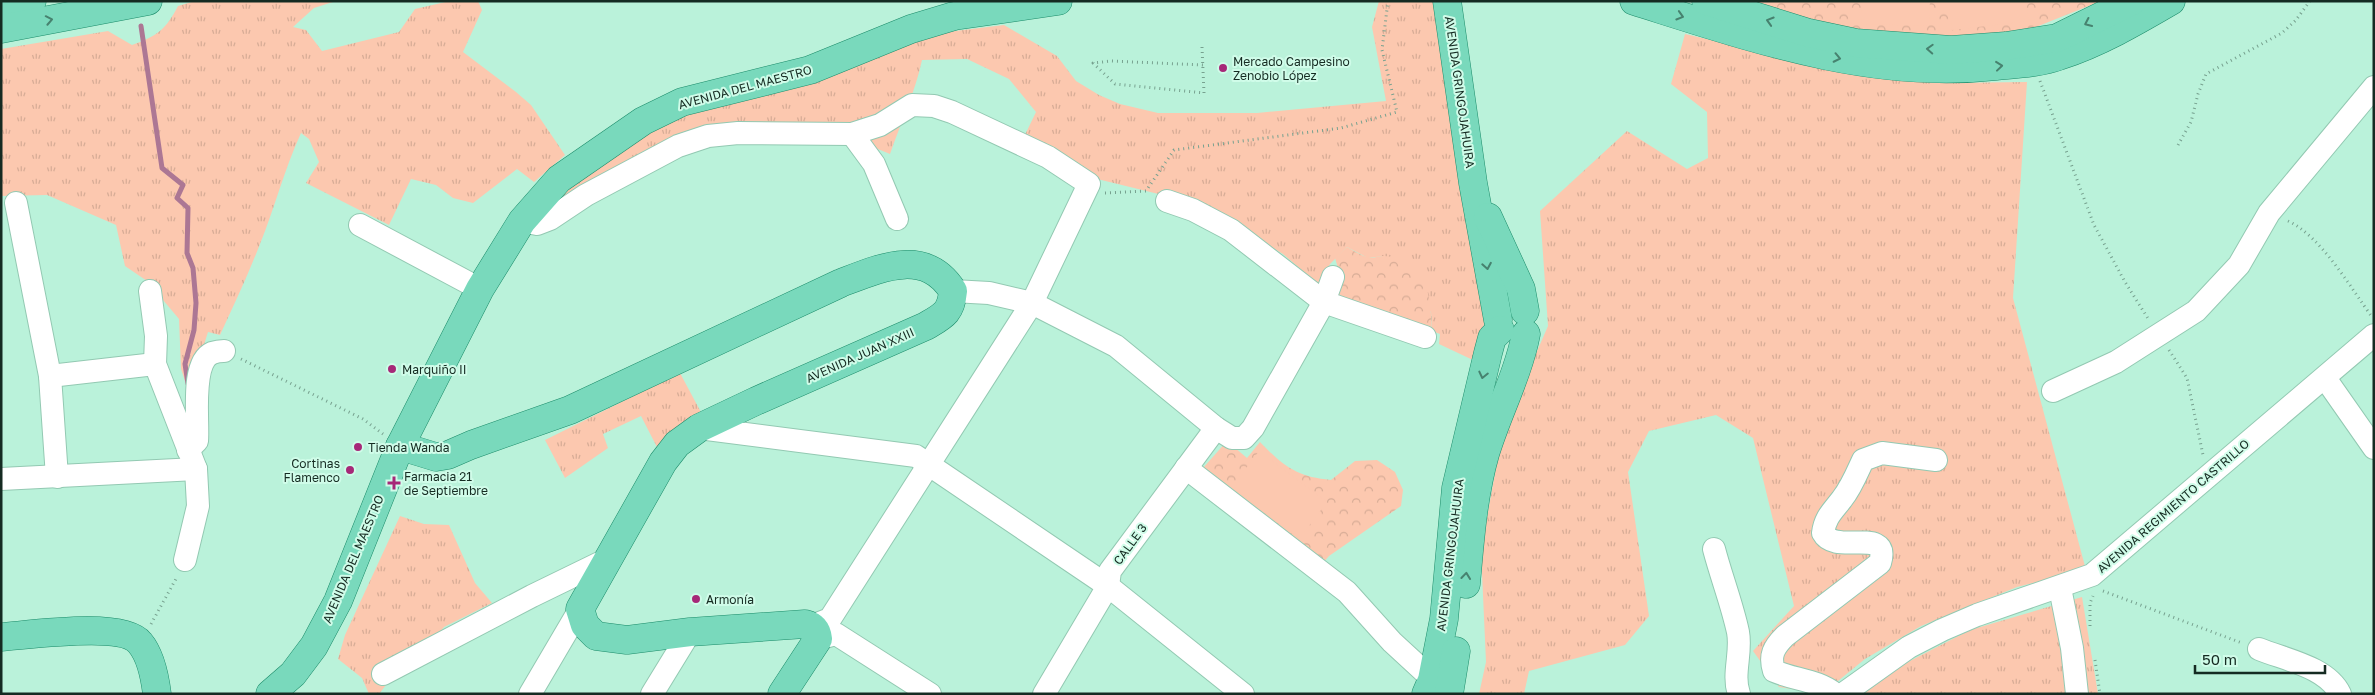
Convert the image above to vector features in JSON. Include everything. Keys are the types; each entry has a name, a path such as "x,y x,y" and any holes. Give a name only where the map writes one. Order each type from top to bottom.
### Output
{"main road":[{"path":"1,7 32,1"},
{"path":"1,30 148,1"},
{"name":"AVENIDA DEL MAESTRO","path":"270,694 294,684 338,601 400,446 480,290 522,220 559,180 643,121 682,102 810,70 911,28 954,16 1058,1"},
{"name":"AVENIDA GRINGOJAHUIRA","path":"1439,690 1456,488 1492,338 1512,324 1473,183 1447,1"},
{"path":"1634,1 1804,51 1854,62 1918,70 1972,69 2036,61 2058,56 2118,32 2172,1"},
{"path":"1706,1 1809,33 1856,43 1951,50 2006,46 2057,38 2132,1"},
{"path":"400,446 436,457 448,455 570,410 841,283 884,267 912,264 930,269 944,277 953,291"},
{"name":"AVENIDA JUAN XXIII","path":"580,609 663,462 677,444 699,428 926,326 945,315 952,305 953,291"},
{"path":"580,609 585,625 596,636 627,640 690,632 805,624 815,632 782,694"},
{"path":"1,637 106,630 126,634 140,642 154,673 157,694"}],"street":[{"path":"2054,391 2116,362 2196,311 2238,265 2269,213 2374,87"},
{"path":"522,220 537,224 550,219 586,195 678,146 708,136 738,133 852,134 880,125 912,105 934,106 1048,158 1089,184 1032,303 830,619 815,632"},
{"path":"852,134 874,164 897,219"},
{"path":"1166,201 1193,210 1231,230 1324,302 1425,337"},
{"path":"16,203 50,376 57,478"},
{"path":"360,225 480,290"},
{"path":"953,291 989,293 1032,303 1116,346 1216,428 1232,438 1244,438 1254,428 1324,302 1333,277"},
{"path":"150,291 156,336 155,364 192,460 198,506 185,560"},
{"name":"AVENIDA REGIMIENTO CASTRILLO","path":"1844,694 1909,647 1942,630 1977,615 2092,575 2109,563 2208,475 2374,336"},
{"path":"192,460 197,441 198,382 202,368 205,359 211,353 224,351"},
{"path":"50,376 155,364"},
{"path":"2325,378 2374,448"},
{"path":"699,428 916,456 1108,586 1243,694"},
{"name":"CALLE 3","path":"1044,694 1108,586 1110,571 1216,428"},
{"path":"1835,694 1824,684 1803,682 1774,671 1771,661 1776,646 1784,636 1880,563 1881,550 1878,546 1867,542 1839,543 1830,541 1823,533 1824,524 1828,515 1842,499 1863,460 1882,453 1936,460"},
{"path":"1,480 57,478 192,460"},
{"path":"1186,468 1347,592 1439,690"},
{"path":"1714,549 1738,632 1740,658 1735,682 1739,694"},
{"path":"383,674 532,596 608,559"},
{"path":"2067,585 2077,694"},
{"path":"530,694 580,609"},
{"path":"652,694 690,632"},
{"path":"815,632 836,634 930,694"},
{"path":"2259,649 2323,674 2335,684 2340,694"}],"path":[{"path":"1084,194 1146,191 1174,150 1341,128 1396,112 1382,50 1388,1"},
{"path":"2178,145 2191,122 2198,94 2206,74 2282,33 2296,20 2310,1"},
{"path":"1202,47 1203,65 1204,94 1116,84 1093,63 1111,61 1203,65"},
{"path":"2036,61 2042,91 2094,224 2126,282 2187,378 2208,475"},
{"path":"2269,213 2298,226 2320,249 2374,319"},
{"path":"224,351 363,419 400,446"},
{"path":"160,609 185,560"},
{"path":"2067,585 2103,591 2259,649"},
{"path":"2091,633 2090,603 2092,596 2103,591"},
{"path":"2094,652 2100,694"}],"green space":[{"path":"195,1 336,1 314,8 293,27 306,30 322,51 399,32 415,9 450,1 478,1 482,10 463,52 531,105 565,155 534,182 517,169 473,203 453,198 436,185 411,179 389,225 306,183 319,162 309,139 301,133 255,256 220,335 208,332 197,367 191,399 181,369 179,319 147,281 125,266 116,225 47,195 1,196 1,49 108,31 132,45 160,31 178,6"},
{"path":"1379,1 1436,1 1488,308 1475,361 1439,344 1440,334 1432,331 1431,312 1384,256 1368,258 1347,247 1330,264 1319,285 1283,254 1220,216 1187,201 1085,176 1023,139 1036,112 1009,79 967,59 922,60 912,96 890,154 868,145 731,127 542,213 572,184 624,144 676,118 939,33 1004,25 1057,56 1076,81 1099,95 1120,104 1158,113 1257,113 1386,101 1372,27"},
{"path":"1737,1 2101,1 2036,27 1997,37 1937,40 1850,31"},
{"path":"1862,1 1930,1 1929,26 1861,24"},
{"path":"1948,1 2026,1 2029,21 1952,30"},
{"path":"1685,34 1874,78 1946,83 2027,82 2013,298 2086,570 2017,587 1921,626 1865,659 1822,694 1779,687 1753,651 1794,606 1753,438 1716,415 1649,431 1628,472 1649,616 1625,645 1529,671 1524,694 1479,694 1486,662 1481,551 1503,429 1548,326 1540,211 1627,131 1687,169 1708,158 1707,112 1671,84"},
{"path":"1347,247 1370,258 1383,256 1398,258 1410,264 1418,272 1428,293 1432,331 1334,298 1340,275 1335,258"},
{"path":"680,373 703,416 660,453 641,416 603,434 608,448 565,478 545,440"},
{"path":"1227,441 1247,458 1260,442 1276,458 1291,469 1309,476 1331,480 1355,461 1377,460 1395,472 1403,490 1401,506 1329,556 1322,564 1203,468"},
{"path":"1259,451 1327,502 1299,539 1231,488"},
{"path":"400,516 424,524 449,525 475,583 492,603 444,627 433,640 378,668 386,685 379,694 369,694 362,678 338,659 345,635"},
{"path":"2082,597 2098,694 1862,694 1906,663 1970,630"}],"waterway":[{"path":"141,26 162,168 183,185 177,198 188,208 187,253 193,268 196,303 194,330 185,364 188,384"}],"place":[{"name":"Mercado Campesino Zenobio López","path":"1223,68"},
{"name":"Marquiño II","path":"392,369"},
{"name":"Tienda Wanda","path":"358,447"},
{"name":"Cortinas Flamenco","path":"350,470"},
{"name":"Farmacia 21 de Septiembre","path":"394,483"},
{"name":"Armonía","path":"696,599"}]}
